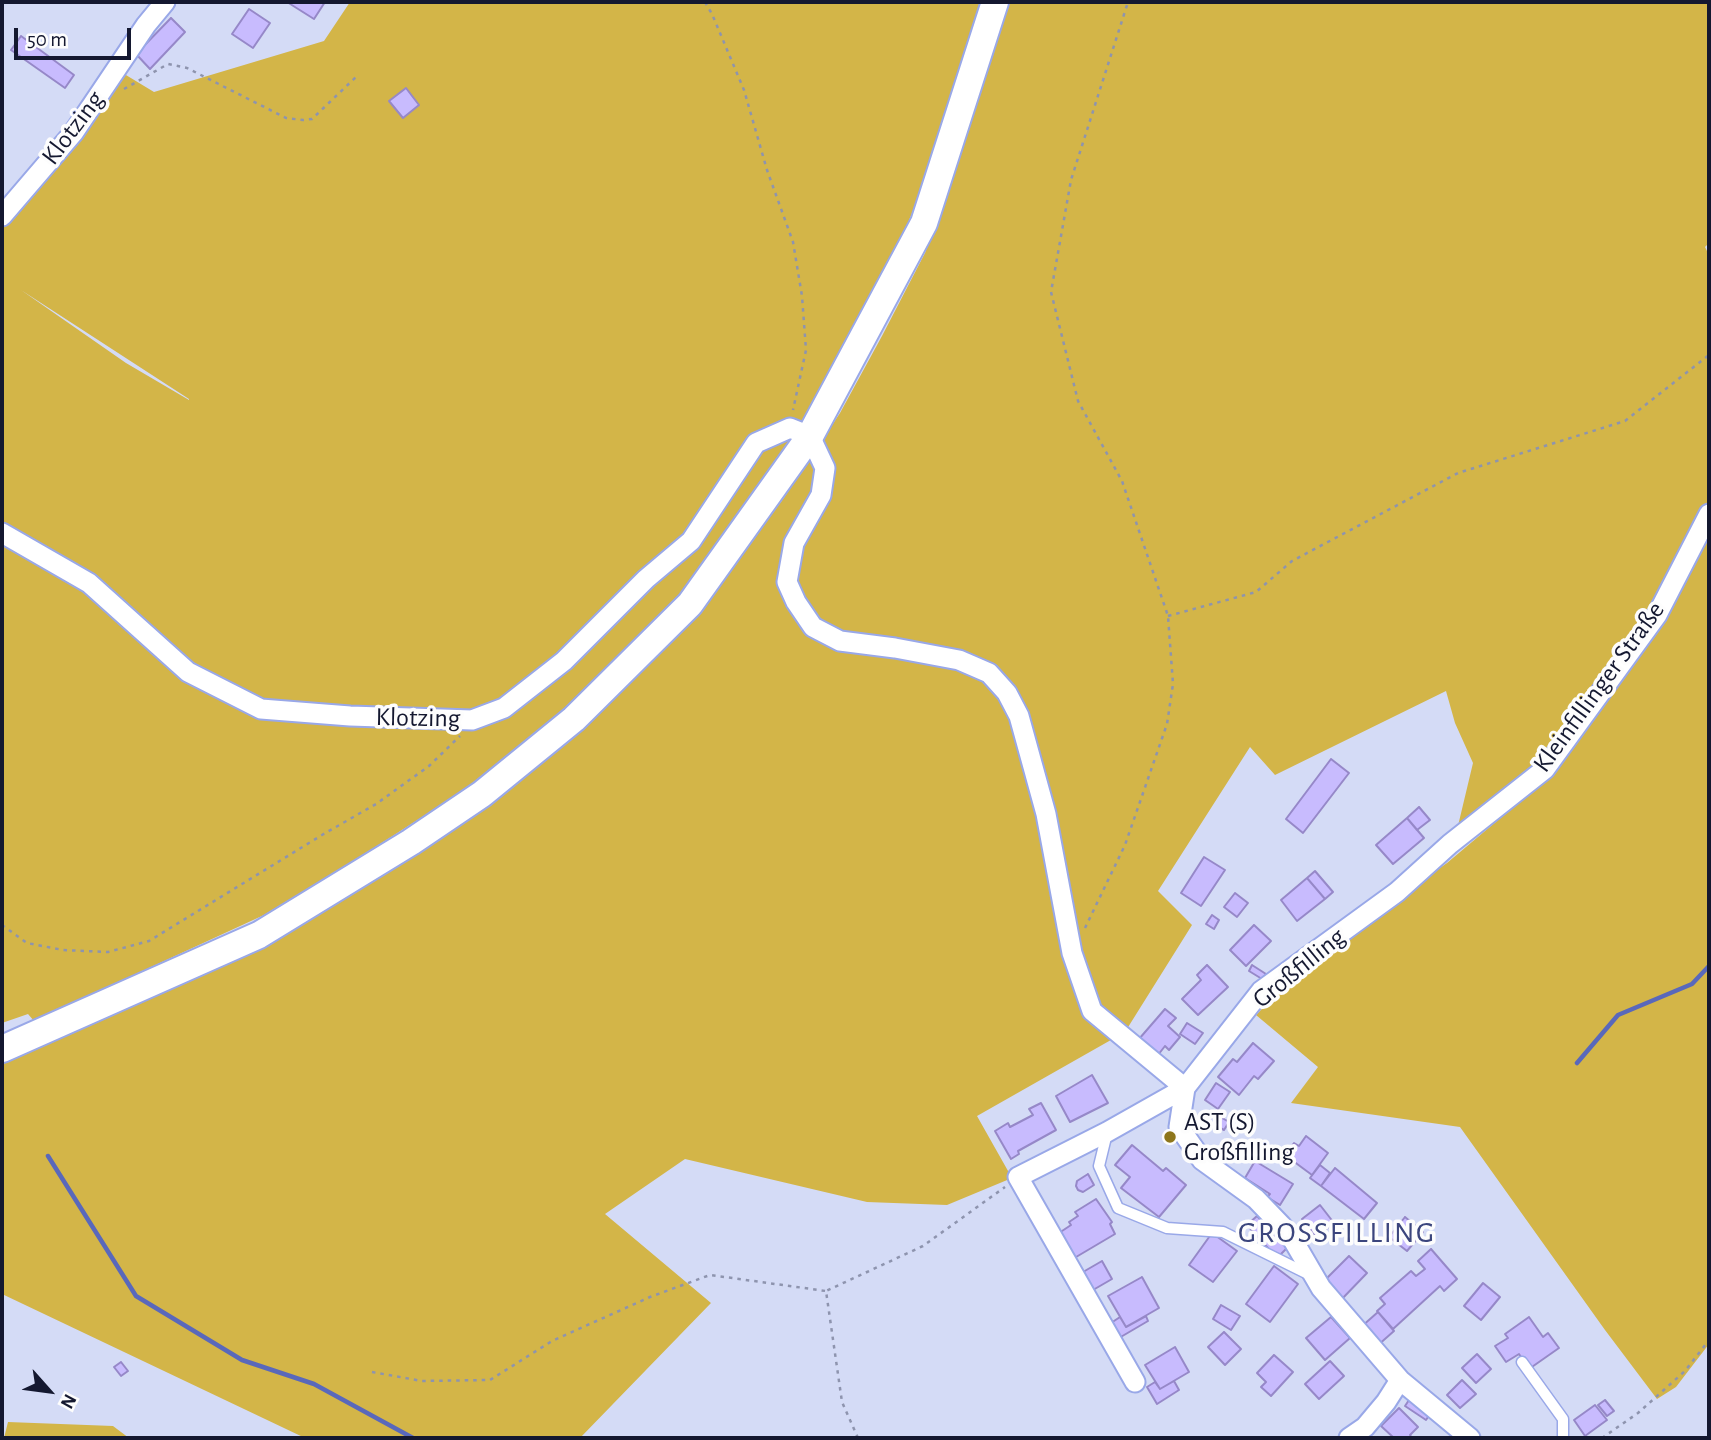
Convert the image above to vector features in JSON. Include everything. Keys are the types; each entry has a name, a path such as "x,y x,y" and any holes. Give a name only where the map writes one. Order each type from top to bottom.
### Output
{"main road":[{"path":"2,1049 259,935 411,842 482,794 574,719 690,604 800,432 924,223 995,2"}],"street":[{"name":"Klotzing","path":"2,216 74,132 146,25 165,2"},
{"name":"Klotzing","path":"2,533 89,583 188,672 261,709 350,716 472,720 504,708 564,661 646,579 691,541 756,443 800,432"},
{"path":"800,432 825,468 821,495 794,543 787,582 796,602 813,627 840,641 960,660 989,673 1007,693 1019,716 1046,814 1072,953 1092,1011 1185,1088"},
{"name":"Kleinfillinger Straße","path":"1397,892 1450,844 1545,769 1657,615 1709,514"},
{"name":"Großfilling","path":"1018,1177 1107,1132 1185,1088 1261,991 1397,892"},
{"name":"Großfilling","path":"1185,1088 1179,1126 1202,1160 1256,1199 1293,1240 1321,1288 1400,1380 1470,1438"},
{"path":"1018,1177 1135,1382"},
{"path":"1349,1438 1364,1427 1386,1402 1400,1380"}],"lane":[{"path":"1107,1132 1099,1167 1118,1208 1167,1228 1223,1232 1315,1277"},
{"path":"1522,1362 1563,1419 1563,1438"}],"path":[{"path":"705,2 744,90 767,170 793,242 802,296 806,350 800,432"},
{"path":"1072,953 1125,845 1167,724 1173,684 1168,616 1122,481 1078,401 1052,292 1071,180 1128,2"},
{"path":"122,90 168,64 187,68 286,118 303,120 313,119 357,76"},
{"path":"1168,616 1256,592 1292,561 1458,473 1625,421 1709,355"},
{"path":"2,925 27,943 63,950 108,952 149,941 376,804 429,765 472,720"},
{"path":"372,1372 422,1381 490,1380 552,1341 650,1297 710,1275 826,1291 923,1246 1018,1177"},
{"path":"826,1291 842,1402 858,1438"},
{"path":"1602,1438 1638,1413 1685,1371 1709,1340"}],"shaded area":[{"path":"350,2 980,2 973,35 937,153 898,247 784,465 692,585 621,659 560,714 466,789 352,862 264,915 34,1021 28,1014 2,1023 2,216 116,69 154,92 324,41","holes":["21,290 189,399 126,363"]},
{"path":"1008,2 1709,2 1709,243 1705,247 1709,255 1709,508 1654,614 1545,760 1457,830 1473,763 1455,723 1446,691 1275,775 1250,747 1158,891 1192,925 1125,1032 977,1116 1012,1178 947,1205 867,1202 685,1159 605,1214 711,1303 580,1438 305,1438 2,1294 2,1061 251,947 654,655 712,596 783,499 840,413 925,253 956,167"},
{"path":"1709,526 1709,1344 1676,1387 1657,1399 1460,1127 1291,1103 1318,1067 1256,1015 1310,960 1447,863 1542,783"},
{"path":"8,1422 113,1426 129,1438 4,1438"}],"building":[{"path":"287,2 325,2 314,19"},
{"path":"249,9 270,23 253,48 232,34"},
{"path":"171,18 185,32 150,69 136,54"},
{"path":"21,36 74,75 65,88 11,50"},
{"path":"406,88 419,105 403,118 389,101"},
{"path":"1331,759 1349,773 1303,833 1286,819"},
{"path":"1419,807 1430,820 1417,830 1407,818"},
{"path":"1407,818 1424,838 1393,864 1376,845"},
{"path":"1204,857 1225,870 1201,906 1181,893"},
{"path":"1315,871 1333,892 1325,899 1307,878"},
{"path":"1307,878 1325,899 1297,921 1281,900"},
{"path":"1235,893 1248,903 1237,917 1224,907"},
{"path":"1212,915 1219,920 1214,929 1206,924"},
{"path":"1254,925 1271,941 1246,966 1230,950"},
{"path":"1207,965 1228,987 1198,1015 1182,999 1201,980 1197,975"},
{"path":"1252,965 1266,974 1262,979 1249,971"},
{"path":"1165,1009 1176,1018 1168,1026 1180,1037 1169,1050 1165,1046 1158,1055 1139,1039"},
{"path":"1187,1023 1203,1033 1195,1044 1180,1034"},
{"path":"1253,1043 1274,1061 1258,1079 1254,1076 1239,1095 1218,1077 1233,1059 1237,1062"},
{"path":"1092,1075 1108,1103 1070,1122 1056,1096"},
{"path":"1216,1083 1230,1092 1218,1109 1205,1100"},
{"path":"1041,1103 1056,1130 1018,1151 1019,1154 1011,1159 995,1131 1008,1123 1010,1127 1033,1115 1029,1109"},
{"path":"1217,1115 1229,1122 1224,1130 1213,1124"},
{"path":"1306,1136 1328,1153 1312,1175 1285,1155 1294,1143 1299,1146"},
{"path":"1132,1145 1163,1171 1166,1168 1186,1185 1159,1217 1121,1188 1130,1177 1115,1165"},
{"path":"1255,1161 1293,1184 1280,1205 1267,1197 1270,1194 1245,1178"},
{"path":"1320,1165 1330,1173 1321,1186 1310,1178"},
{"path":"1335,1168 1377,1203 1364,1219 1321,1186"},
{"path":"1088,1174 1094,1185 1083,1192 1078,1190 1077,1181"},
{"path":"1096,1199 1112,1222 1110,1224 1115,1234 1071,1260 1056,1235 1071,1225 1069,1222 1078,1216 1075,1212"},
{"path":"1320,1205 1334,1223 1316,1237 1302,1219"},
{"path":"1257,1216 1287,1248 1277,1258 1247,1225"},
{"path":"1405,1217 1423,1232 1407,1251 1389,1237"},
{"path":"1212,1233 1237,1251 1213,1282 1189,1265"},
{"path":"1431,1249 1457,1279 1444,1291 1440,1286 1393,1329 1377,1311 1385,1304 1380,1298 1411,1271 1416,1276 1425,1269 1418,1261"},
{"path":"1349,1256 1367,1273 1340,1301 1322,1283"},
{"path":"1102,1261 1112,1279 1093,1290 1083,1272"},
{"path":"1274,1266 1298,1284 1270,1322 1246,1304"},
{"path":"1142,1277 1159,1308 1126,1327 1108,1296"},
{"path":"1483,1283 1500,1297 1481,1320 1464,1306"},
{"path":"1221,1305 1240,1316 1231,1330 1213,1319"},
{"path":"1378,1312 1394,1331 1377,1346 1361,1327"},
{"path":"1146,1316 1148,1321 1119,1338 1111,1323 1120,1317 1126,1327"},
{"path":"1331,1317 1350,1338 1325,1360 1306,1338"},
{"path":"1529,1317 1543,1337 1548,1333 1559,1348 1529,1369 1519,1354 1506,1362 1495,1346 1508,1338 1505,1334"},
{"path":"1224,1332 1241,1349 1225,1365 1208,1347"},
{"path":"1175,1347 1189,1372 1160,1389 1145,1365"},
{"path":"1477,1354 1491,1369 1476,1383 1462,1368"},
{"path":"1274,1355 1293,1372 1271,1396 1261,1387 1266,1382 1257,1373"},
{"path":"1330,1361 1344,1376 1319,1399 1305,1384"},
{"path":"121,1362 128,1371 121,1376 114,1367"},
{"path":"1462,1380 1476,1394 1460,1408 1447,1395"},
{"path":"1174,1381 1179,1390 1157,1404 1147,1387 1155,1382 1160,1389"},
{"path":"1409,1400 1430,1414 1426,1420 1405,1406"},
{"path":"1605,1400 1614,1411 1607,1416 1598,1405"},
{"path":"1595,1405 1607,1420 1585,1436 1574,1420"},
{"path":"1399,1408 1418,1427 1410,1435 1412,1438 1394,1438 1381,1426"}],"waterway":[{"path":"1577,1063 1618,1015 1692,984 1709,966"},
{"path":"48,1156 136,1296 242,1360 314,1384 413,1438"}],"place":[{"name":"AST (S) Großfilling","path":"1170,1137"}],"district":[{"name":"GROSSFILLING","path":"1337,1233"}]}
